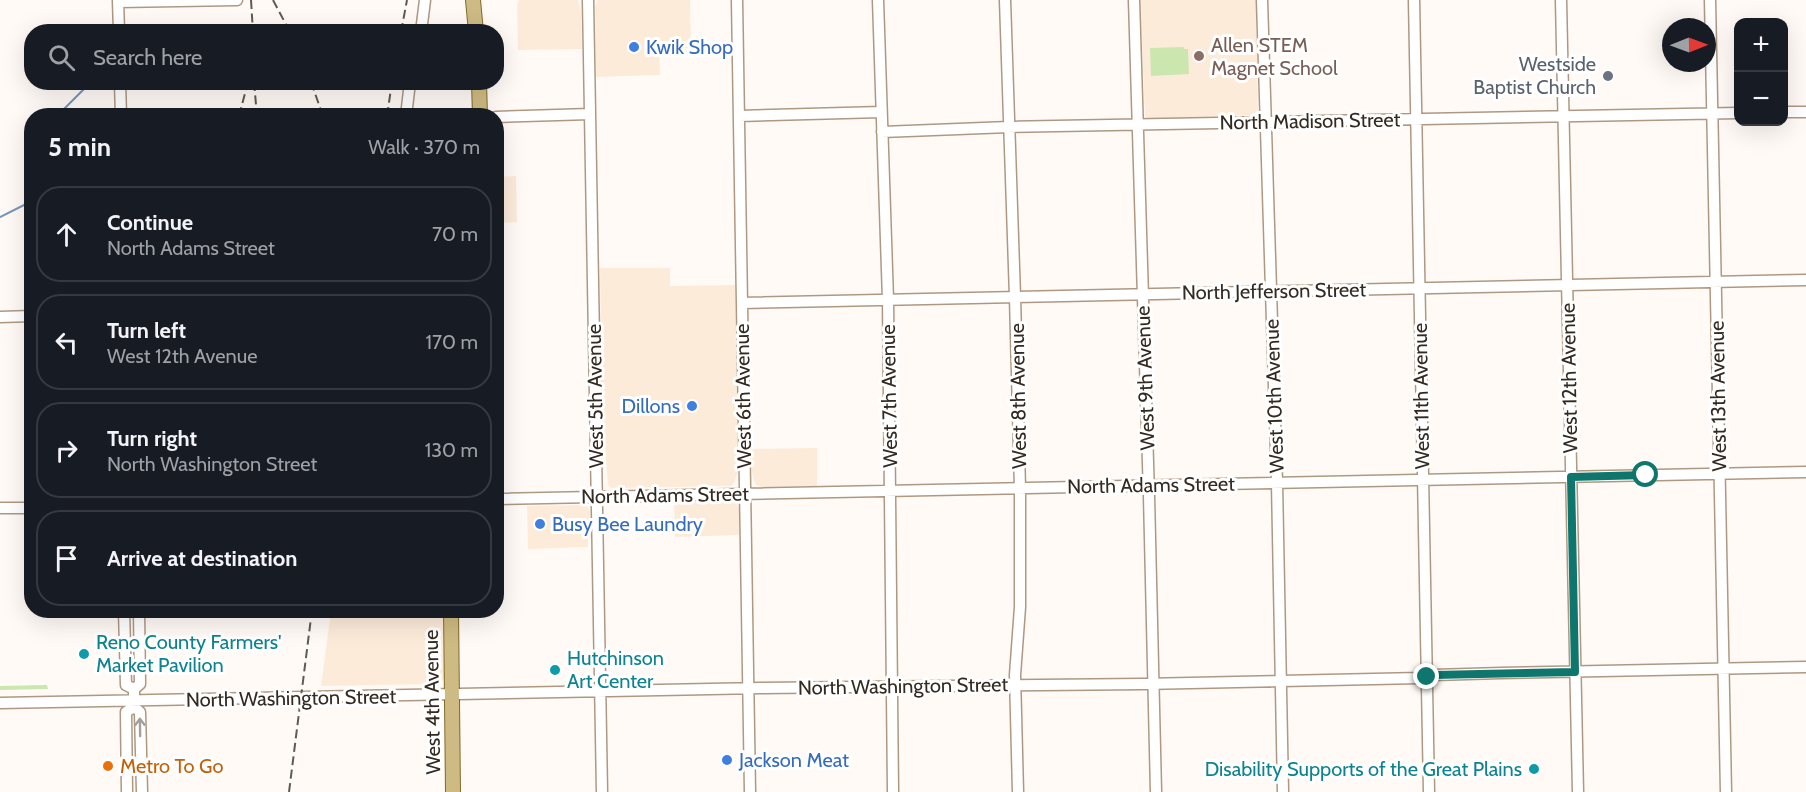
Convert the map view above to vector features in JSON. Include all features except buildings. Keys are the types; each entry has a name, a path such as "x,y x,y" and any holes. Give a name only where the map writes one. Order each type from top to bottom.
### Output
{"main road":[{"path":"474,3 475,24"},
{"path":"479,90 480,108"},
{"name":"West 4th Avenue","path":"450,618 453,792"}],"street":[{"path":"119,24 118,1 237,0"},
{"path":"422,24 425,0"},
{"name":"West 5th Avenue","path":"588,0 602,792"},
{"name":"West 6th Avenue","path":"737,0 750,792"},
{"name":"West 7th Avenue","path":"878,0 888,300 893,792"},
{"name":"West 8th Avenue","path":"1005,0 1020,489 1020,607 1015,685 1018,792"},
{"name":"West 9th Avenue","path":"1134,0 1156,792"},
{"name":"West 10th Avenue","path":"1262,0 1277,483 1283,792"},
{"name":"West 11th Avenue","path":"1414,0 1429,792"},
{"name":"West 12th Avenue","path":"1561,0 1578,792"},
{"name":"West 13th Avenue","path":"1710,0 1726,792"},
{"path":"120,90 121,108"},
{"path":"407,108 409,90"},
{"path":"739,116 881,112"},
{"path":"1788,112 1806,112"},
{"name":"North Madison Street","path":"882,132 1009,127 1734,113"},
{"path":"504,117 590,114"},
{"name":"North Jefferson Street","path":"742,303 1806,280"},
{"path":"0,317 24,316"},
{"name":"North Adams Street","path":"504,499 1806,472"},
{"path":"0,508 24,508"},
{"path":"124,618 126,685 140,712 142,792"},
{"path":"127,792 126,712 140,684 139,618"},
{"name":"North Washington Street","path":"0,703 748,688 1281,682 1434,675 1806,667"}],"shaded area":[{"path":"519,0 578,0 581,11 582,49 518,50 517,5"},
{"path":"598,0 690,0 691,48 659,49 660,75 596,77 595,6"},
{"name":"Allen STEM Magnet School","path":"1140,0 1256,0 1258,115 1149,119 1145,117"},
{"path":"516,176 517,222 504,223 504,177"},
{"path":"600,268 670,268 670,286 735,285 738,472 731,486 611,488 608,485 602,407"},
{"path":"817,448 817,486 761,487 755,484 751,449"},
{"path":"674,502 735,502 739,508 739,535 675,537"},
{"path":"583,505 590,511 591,536 588,540 588,547 528,549 527,506"},
{"path":"330,618 443,618 444,678 442,681 436,684 321,686"}],"green space":[{"path":"1184,47 1188,49 1189,74 1151,76 1150,48"},
{"path":"47,685 48,689 0,690 0,686"}],"waterway":[{"path":"65,108 83,90"},
{"path":"0,217 24,205"}],"railway":[{"path":"251,0 252,24"},
{"path":"273,0 286,24"},
{"path":"402,24 407,0"},
{"path":"241,108 246,90"},
{"path":"255,90 256,108"},
{"path":"314,90 320,108"},
{"path":"388,108 391,90"},
{"path":"289,792 311,618"}],"place":[{"name":"Kwik Shop","path":"634,47"},
{"name":"Allen STEM Magnet School","path":"1199,56"},
{"name":"Westside Baptist Church","path":"1608,76"},
{"name":"Dillons","path":"692,406"},
{"name":"Busy Bee Laundry","path":"540,524"},
{"name":"Reno County Farmers' Market Pavilion","path":"84,654"},
{"name":"Hutchinson Art Center","path":"555,670"},
{"name":"Jackson Meat","path":"727,760"},
{"name":"Metro To Go","path":"108,766"},
{"name":"Disability Supports of the Great Plains","path":"1534,769"}],"route":[{"path":"1427,677 1575,672 1571,477 1646,475"}]}
